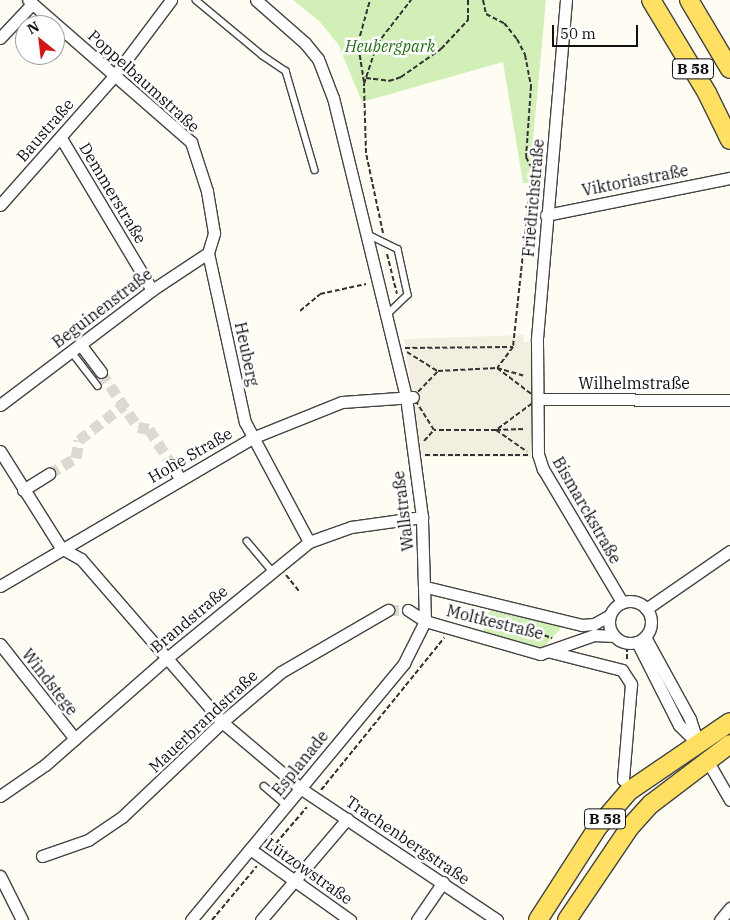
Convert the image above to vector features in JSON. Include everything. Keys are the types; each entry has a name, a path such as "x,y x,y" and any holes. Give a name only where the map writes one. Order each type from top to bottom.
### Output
{"main road":[{"name":"B 58","path":"651,0 707,93 730,140"},
{"name":"B 58","path":"689,0 730,69"},
{"name":"B 58","path":"538,920 598,827 629,791 666,763 730,722"},
{"path":"698,744 708,760"},
{"name":"B 58","path":"567,920 630,827 651,804 730,744"}],"street":[{"name":"Baustraße","path":"0,205 114,76 171,0"},
{"path":"256,0 299,37 318,59 333,98 386,316 409,397"},
{"name":"Friedrichstraße","path":"538,399 537,379 546,215 566,0"},
{"name":"Poppelbaumstraße","path":"30,2 114,76 136,92 191,142 207,191 214,233 208,253"},
{"path":"0,38 30,2"},
{"name":"Demmerstraße","path":"61,138 152,290"},
{"name":"Viktoriastraße","path":"546,215 730,178"},
{"name":"Beguinenstraße","path":"0,405 152,290 208,253"},
{"name":"Heuberg","path":"208,253 245,422 310,542"},
{"path":"76,348 101,372"},
{"name":"Hohe Straße","path":"0,586 61,548 252,438 342,402 409,397"},
{"name":"Wallstraße","path":"409,397 413,455 422,517 426,587 425,621"},
{"name":"Wilhelmstraße","path":"538,399 730,400"},
{"name":"Bismarckstraße","path":"538,399 538,454 543,469 622,602"},
{"path":"0,452 61,548"},
{"path":"172,465 180,479"},
{"path":"23,490 49,474"},
{"name":"Brandstraße","path":"0,796 42,761 75,739 167,658 275,568 310,542 351,527 422,517"},
{"name":"Trachenbergstraße","path":"61,548 81,559 222,722 300,788 443,882 497,920"},
{"path":"646,609 730,551"},
{"name":"Moltkestraße","path":"426,587 582,625 594,624 610,615"},
{"path":"636,641 651,626 646,609 635,602 622,602 610,615 608,622 614,636 636,641 680,725 698,744"},
{"name":"Mauerbrandstraße","path":"42,856 88,840 122,817 222,722 281,672 388,610"},
{"path":"408,610 425,621"},
{"name":"Moltkestraße","path":"425,621 540,654 594,636 614,636"},
{"name":"Esplanade","path":"191,920 404,663 425,621"},
{"name":"Windstege","path":"0,644 75,739"},
{"path":"549,652 622,670 632,684 623,780"},
{"path":"708,760 730,800"},
{"path":"261,920 347,819"},
{"name":"Lützowstraße","path":"250,849 293,883 350,920"},
{"path":"0,876 22,920"},
{"path":"417,920 443,882"},
{"path":"720,920 730,908"}],"lane":[{"path":"196,0 262,55 286,71 315,170"},
{"path":"366,234 398,249 408,295 386,316"},
{"path":"76,348 98,386"},
{"path":"246,541 275,568"},
{"path":"264,786 286,805"}],"path":[{"path":"366,153 364,84 358,43 370,0"},
{"path":"364,84 377,44 411,0"},
{"path":"366,78 389,81 401,77 441,49 462,31 468,20 468,0"},
{"path":"483,0 486,14 514,32 526,55 531,86 526,157 532,170 513,347 497,368"},
{"path":"300,311 320,294 378,281"},
{"path":"513,347 400,348 438,371 497,368 537,379"},
{"path":"496,430 538,399 497,368"},
{"path":"438,371 409,397 434,430 538,428"},
{"path":"413,455 531,454 496,430"},
{"path":"275,568 299,590"},
{"path":"212,920 432,656 448,628 452,612 451,592"},
{"path":"537,633 554,639"},
{"path":"622,670 627,664 636,641"}],"green space":[{"name":"Heubergpark","path":"293,0 546,0 529,183 523,183 503,62 362,102 338,44 319,21"},
{"path":"494,608 563,626 541,650 482,635 488,613"}],"shaded area":[{"path":"523,335 524,342 532,342 531,457 422,457 404,339"}],"tunnel":[{"path":"101,372 138,427 149,429 172,465"},
{"path":"49,474 76,458 79,440 124,405"},
{"path":"388,610 408,610"}]}
